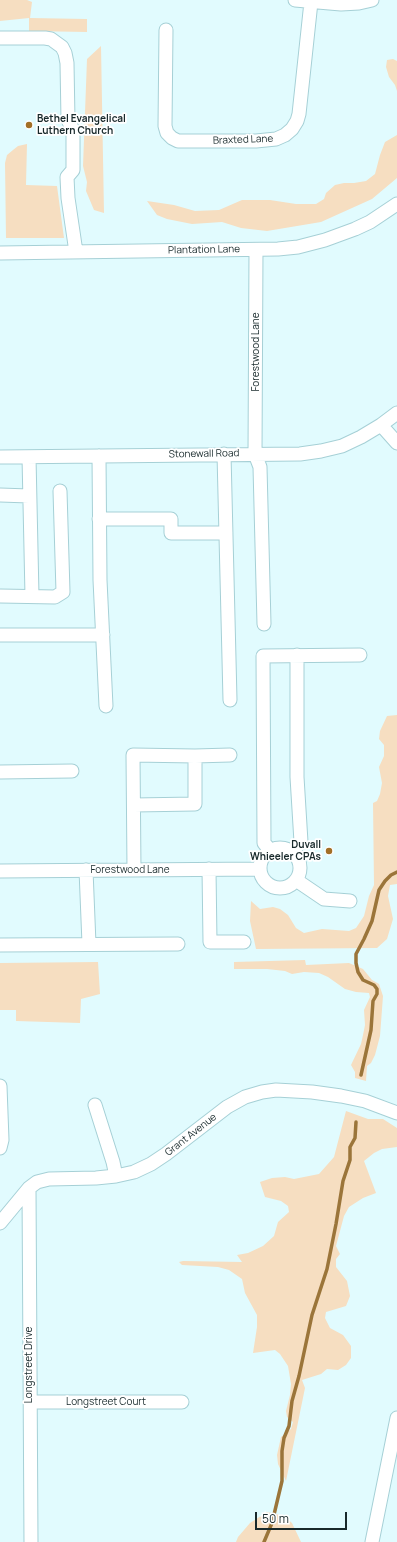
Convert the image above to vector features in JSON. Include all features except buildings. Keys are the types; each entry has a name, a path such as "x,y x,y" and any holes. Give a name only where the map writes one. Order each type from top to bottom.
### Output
{"street":[{"path":"295,0 341,4 359,3 372,0"},
{"name":"Braxted Lane","path":"166,30 165,126 167,133 172,138 178,141 256,141 276,139 285,135 292,129 299,114 311,2"},
{"path":"0,38 51,39 62,47 65,53 67,63 68,120 74,130 73,170 67,177 68,198 76,252"},
{"name":"Plantation Lane","path":"0,253 256,250 298,247 325,240 370,222 397,204"},
{"name":"Forestwood Lane","path":"256,250 256,454 260,467 264,624"},
{"name":"Stonewall Road","path":"0,457 300,454 342,446 381,425 397,412"},
{"path":"381,425 397,443"},
{"path":"224,454 230,700"},
{"path":"99,456 106,706"},
{"path":"28,457 32,596"},
{"path":"0,596 55,597 63,592 60,490"},
{"path":"0,495 29,496"},
{"path":"100,520 171,519 172,533 226,533"},
{"path":"0,636 103,635"},
{"path":"292,852 301,842 298,777 297,655"},
{"path":"270,850 264,843 263,656 360,655"},
{"path":"134,870 133,755 230,755"},
{"path":"134,805 195,804 195,756"},
{"path":"0,772 72,771"},
{"path":"281,848 292,852 300,865 296,880 283,887 273,886 265,881 260,869 263,857 270,850 281,848"},
{"path":"209,869 210,942 244,942"},
{"name":"Forestwood Lane","path":"0,871 260,869"},
{"path":"86,870 89,944"},
{"path":"296,880 324,899 350,901"},
{"path":"0,945 178,944"},
{"path":"0,1086 2,1140 0,1148"},
{"name":"Grant Avenue","path":"0,1223 29,1188 37,1182 49,1179 116,1176 134,1172 166,1154 227,1107 245,1097 262,1092 276,1090 312,1092 341,1096 366,1101 397,1113"},
{"path":"95,1105 116,1176"},
{"name":"Longstreet Drive","path":"29,1188 31,1542"},
{"name":"Longstreet Court","path":"30,1402 182,1402"},
{"path":"372,1542 397,1418"}],"shaded area":[{"path":"0,0 27,0 32,2 30,18 87,19 87,32 29,31 29,18 0,21"},
{"path":"101,46 104,213 94,210 86,191 87,182 83,166 87,59"},
{"path":"393,59 397,61 397,91 395,85 389,77 386,67 387,60"},
{"path":"397,135 397,178 372,199 321,222 267,231 241,228 222,222 192,224 167,219 157,215 147,201 174,205 195,211 219,210 242,200 270,200 296,204 316,204 324,199 326,193 335,185 366,181 375,174 385,142"},
{"path":"27,144 26,185 57,186 64,238 6,238 5,163 7,155 18,146"},
{"path":"397,715 397,884 390,885 388,896 393,919 387,939 377,948 256,949 250,921 251,901 260,909 273,907 280,909 288,915 296,928 304,933 322,929 349,931 356,928 364,916 369,896 374,885 373,803 377,801 380,794 382,783 379,767 384,756 384,745 379,739 380,731 387,716"},
{"path":"305,960 306,965 349,963 363,969 372,980 379,984 383,996 380,1036 375,1055 371,1063 367,1066 366,1081 355,1078 355,1072 351,1065 361,1044 365,1025 364,1010 370,997 369,993 345,989 328,977 319,973 304,972 292,974 285,971 267,969 234,969 234,962"},
{"path":"98,962 100,994 81,999 80,1023 16,1021 16,1010 0,1010 0,963"},
{"path":"346,1111 368,1119 383,1119 397,1128 397,1147 382,1149 364,1161 376,1193 363,1198 349,1207 344,1216 336,1246 340,1254 336,1259 336,1267 347,1281 350,1296 346,1306 326,1312 325,1318 330,1328 343,1335 351,1346 351,1358 346,1365 338,1370 327,1369 321,1374 302,1380 305,1388 286,1481 278,1464 277,1455 281,1437 291,1429 293,1422 287,1417 286,1411 291,1384 288,1366 280,1354 275,1350 253,1353 257,1327 257,1315 245,1293 242,1279 229,1270 218,1267 182,1265 179,1262 242,1262 237,1255 248,1253 263,1246 274,1236 278,1222 289,1212 288,1206 281,1201 265,1197 260,1182 272,1178 285,1177 294,1179 319,1174 334,1157"},
{"path":"267,1512 284,1516 292,1523 301,1542 236,1542 238,1537 250,1523"}],"waterway":[{"path":"361,1075 371,1030 373,1001 377,994 377,989 374,985 363,980 358,972 356,954 372,921 379,890 385,881 397,872"},
{"path":"264,1542 272,1523 282,1481 282,1451 284,1438 289,1426 292,1401 312,1315 327,1269 343,1181 350,1160 350,1147 355,1138 356,1122"}],"place":[{"name":"Bethel Evangelical Luthern Church","path":"29,125"},
{"name":"Duvall Whieeler CPAs","path":"329,851"}]}
